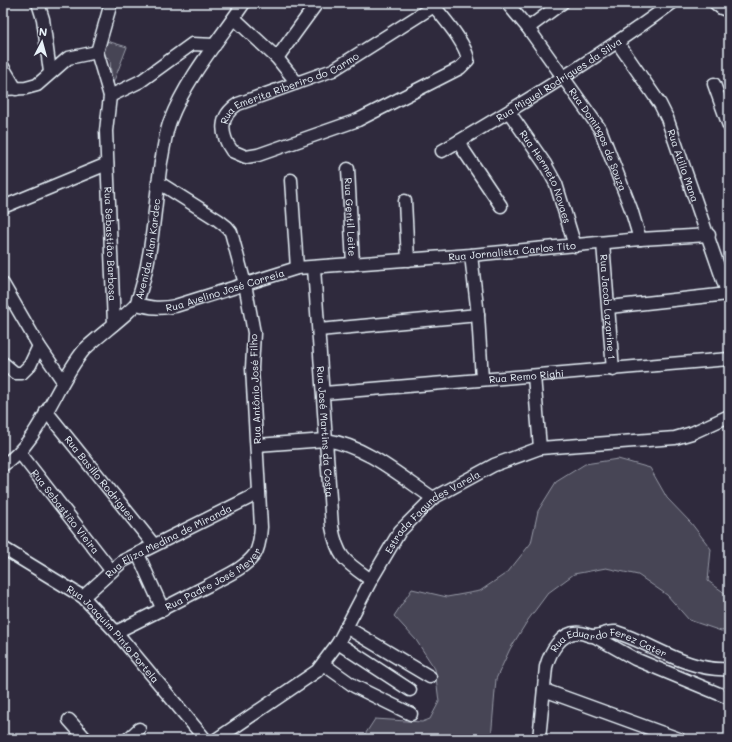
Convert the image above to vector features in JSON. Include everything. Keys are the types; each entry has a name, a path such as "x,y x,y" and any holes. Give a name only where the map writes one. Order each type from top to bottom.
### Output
{"street":[{"path":"38,3 43,19 50,72"},
{"path":"111,3 98,52 110,96 142,81 192,44 215,45"},
{"path":"277,58 317,3"},
{"name":"Rua Domingos de Souza","path":"507,3 528,28 600,130 631,209 640,239"},
{"path":"528,28 562,3"},
{"name":"Rua Miguel Rodrigues da Silva","path":"442,151 509,112 563,76 618,43 672,3"},
{"path":"715,3 721,8 729,11"},
{"name":"Avenida Alan Kardec","path":"3,465 20,453 63,381 84,350 137,304 149,254 158,182 167,130 183,95 242,4"},
{"name":"Rua Emerita Riberiro do Carmo","path":"433,4 467,53 468,60 460,68 358,120 258,155 246,157 232,151 225,136 223,123 225,115 231,109 238,104 332,70 433,4"},
{"path":"234,18 277,58 297,83"},
{"name":"Rua Atilio Mana","path":"618,43 660,104 709,235 728,296"},
{"path":"3,89 26,88 37,85 50,72 68,58 98,52"},
{"path":"3,67 16,89"},
{"path":"714,84 729,126"},
{"name":"Rua Sebastião Barbosa","path":"110,96 106,131 114,324"},
{"name":"Rua Hermeto Novaes","path":"509,112 545,164 556,184 575,246"},
{"path":"458,142 501,206"},
{"path":"3,206 107,164"},
{"name":"Rua Gentil Leite","path":"348,169 353,264"},
{"path":"291,180 296,268"},
{"name":"Rua Antônio José Filho","path":"158,182 230,229 245,284 254,333 252,368 257,445 258,493"},
{"path":"405,201 408,260"},
{"name":"Rua Jornalista Carlos Tito","path":"314,268 575,246 640,239 709,235"},
{"name":"Rua Jacob Lazarine 1","path":"603,243 613,370"},
{"path":"471,255 478,315 482,379"},
{"name":"Rua Avelino José Correia","path":"137,304 162,309 296,268 314,268"},
{"name":"Rua José Martins da Costa","path":"314,268 324,393 332,527 335,543 346,562 371,580"},
{"path":"3,284 39,346 63,381"},
{"path":"609,307 728,296"},
{"path":"319,330 478,315"},
{"path":"3,363 15,373 22,373 30,365 39,346"},
{"name":"Rua Remo Righi","path":"324,393 482,379 613,370 729,359"},
{"path":"534,376 540,448"},
{"name":"Rua Basillo Rodrigues","path":"46,411 154,545"},
{"name":"Estrada Fagundes Varela","path":"217,739 306,680 323,664 338,643 371,580 400,531 433,498 494,465 540,448 675,438 692,433 729,416"},
{"path":"257,445 326,440 344,444 369,456 433,498"},
{"name":"Rua Sebastião Vieira","path":"20,453 111,570"},
{"name":"Rua Eliza Medina de Miranda","path":"83,597 111,570 154,545 258,493"},
{"name":"Rua Padre José Meyer","path":"116,632 163,610 247,563 255,553 260,542 261,527 258,493"},
{"name":"Rua Joaquim Pinto Portela","path":"3,548 83,597 116,632 204,739"},
{"path":"138,554 163,610"},
{"path":"346,628 430,677"},
{"name":"Rua Eduardo Ferez Cater","path":"539,739 548,658 560,641 570,634 576,633 594,636 609,632 616,632 687,663 705,667 729,669"},
{"path":"594,636 634,659 729,698"},
{"path":"338,643 410,690"},
{"path":"323,664 354,686 411,714"},
{"path":"544,690 679,739"},
{"path":"69,720 86,739"},
{"path":"128,739 139,729"}],"shaded area":[{"path":"107,41 127,47 112,86 110,59 103,55"},
{"path":"618,459 650,468 667,498 691,523 711,549 708,581 729,596 729,630 721,631 689,620 667,595 638,575 606,568 574,574 548,593 528,620 510,649 496,679 491,739 362,739 375,719 422,722 430,719 439,702 435,669 416,640 394,616 412,589 447,597 480,591 508,572 531,543 538,511 556,482 585,464"}]}
